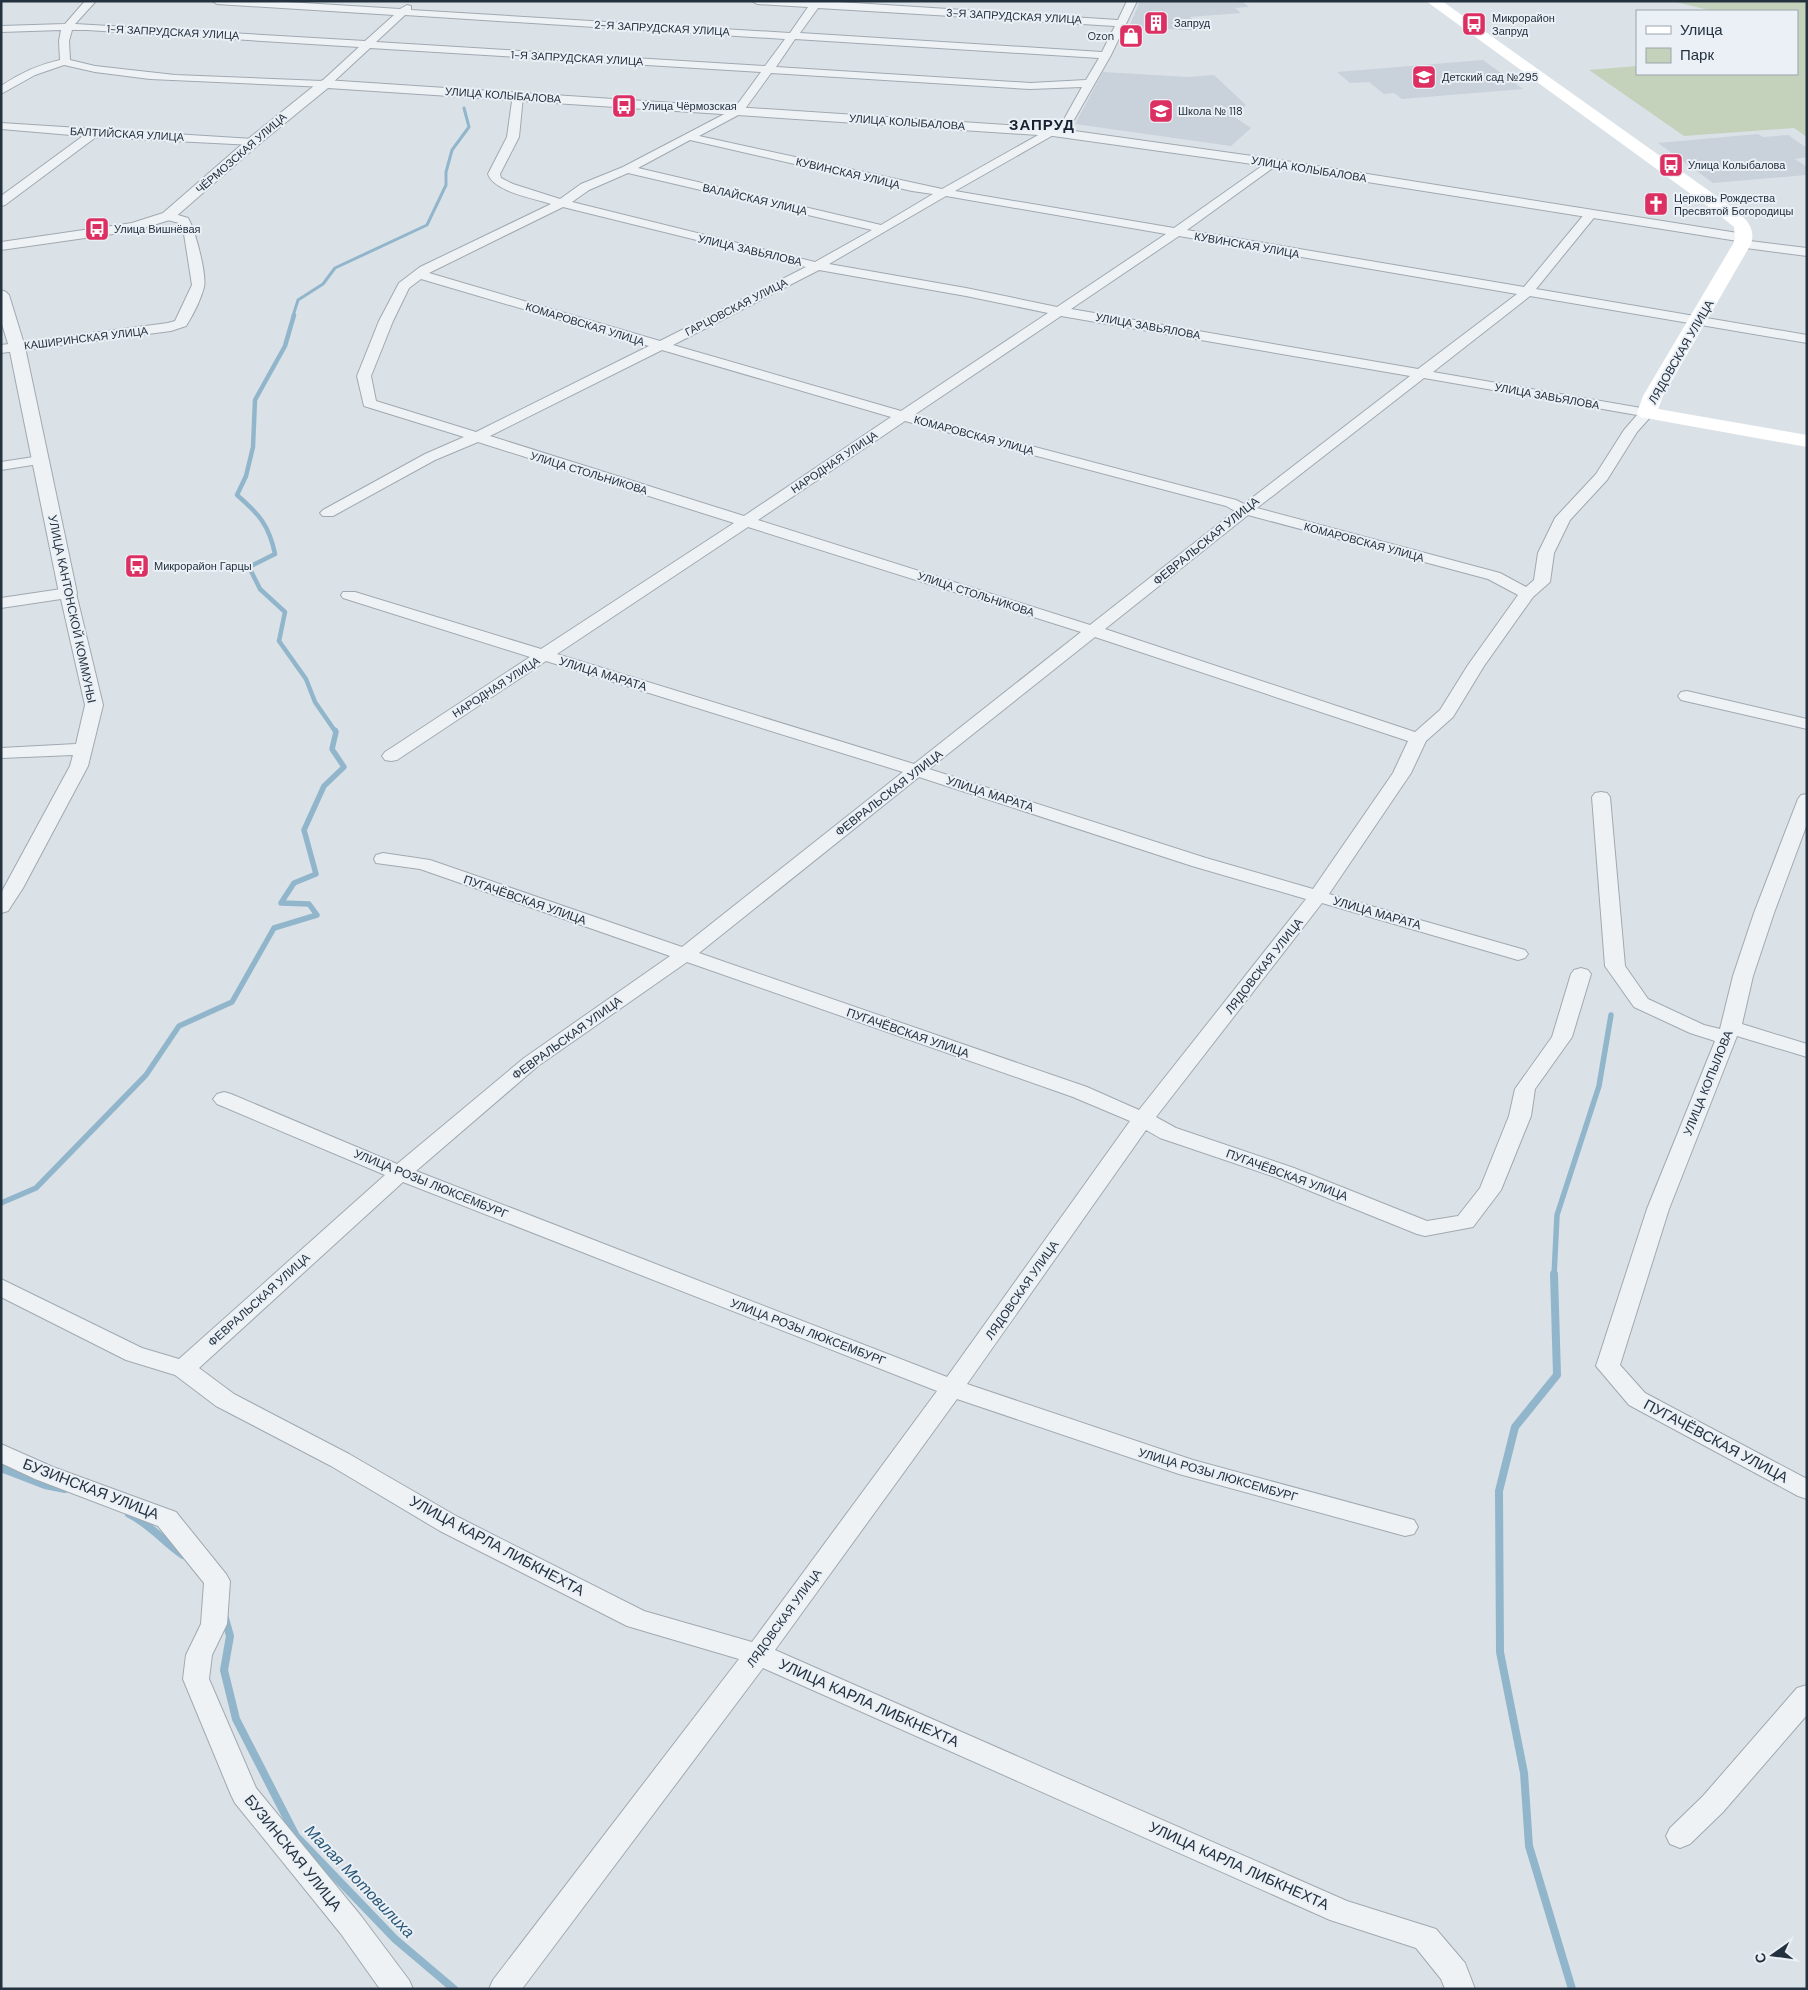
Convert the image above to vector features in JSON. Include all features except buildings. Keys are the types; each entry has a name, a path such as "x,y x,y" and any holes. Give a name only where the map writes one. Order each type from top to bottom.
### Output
{"main road":[{"path":"1433,1 1723,210 1742,225 1743,241"},
{"name":"ЛЯДОВСКАЯ УЛИЦА","path":"1647,413 1653,396 1699,320 1743,241"},
{"name":"УЛИЦА ЗАВЬЯЛОВА","path":"1647,413 1807,441"}],"street":[{"path":"1,91 24,74 40,67 64,62 62,44 65,28 91,1"},
{"name":"2-Я ЗАПРУДСКАЯ УЛИЦА","path":"217,1 1106,55"},
{"name":"ЧЁРМОЗСКАЯ УЛИЦА","path":"168,216 253,142 325,84 414,1"},
{"name":"3-Я ЗАПРУДСКАЯ УЛИЦА","path":"757,1 817,3 1122,23"},
{"name":"ГАРЦОВСКАЯ УЛИЦА","path":"328,513 430,457 475,438 745,304 883,229 988,166 1053,132 1067,123 1088,83 1106,55 1132,1"},
{"name":"УЛИЦА СТОЛЬНИКОВА","path":"817,3 791,36 738,111 627,169 585,187 562,203 425,270 404,286 386,321 364,376 369,403 475,438 747,521 1094,631 1418,739"},
{"name":"1-Я ЗАПРУДСКАЯ УЛИЦА","path":"1,29 87,27 1030,86 1088,83"},
{"name":"УЛИЦА КОЛЫБАЛОВА","path":"64,62 77,66 141,75 517,96 1053,132 1273,163 1591,214 1807,252"},
{"name":"УЛИЦА ЗАВЬЯЛОВА","path":"517,96 513,136 494,174 496,180 509,187 562,203 817,266 1058,311 1647,413"},
{"name":"БАЛТИЙСКАЯ УЛИЦА","path":"1,126 253,142"},
{"path":"5,196 94,133"},
{"name":"КУВИНСКАЯ УЛИЦА","path":"690,137 944,192 1175,233 1807,339"},
{"name":"НАРОДНАЯ УЛИЦА","path":"391,756 747,521 1175,233 1273,163"},
{"name":"ВАЛАЙСКАЯ УЛИЦА","path":"627,169 883,229"},
{"name":"ФЕВРАЛЬСКАЯ УЛИЦА","path":"184,1368 400,1173 531,1062 683,956 1245,510 1526,292 1591,214"},
{"path":"1,246 134,227 168,216"},
{"name":"КАШИРИНСКАЯ УЛИЦА","path":"9,348 170,327 181,322 198,285 190,234 184,222 168,216"},
{"name":"КОМАРОВСКАЯ УЛИЦА","path":"420,275 902,416 1231,503 1245,510 1494,576 1527,594"},
{"name":"УЛИЦА КАНТОНСКОЙ КОММУНЫ","path":"1,295 9,348 40,460 94,705 79,766 14,888 1,907"},
{"name":"ЛЯДОВСКАЯ УЛИЦА","path":"504,1989 758,1654 952,1388 1143,1119 1318,896 1402,773 1418,739 1448,713 1476,665 1527,594 1542,582 1546,553 1563,518 1602,477 1631,430 1647,413"},
{"path":"1,466 40,460"},
{"path":"1,603 68,593"},
{"name":"УЛИЦА МАРАТА","path":"349,595 917,771 1199,862 1518,954"},
{"path":"1687,696 1807,724"},
{"path":"1,753 84,749"},
{"path":"1601,797 1615,966 1641,1002 1697,1029 1728,1033 1807,1051"},
{"name":"УЛИЦА КОПЫЛОВА","path":"1608,1366 1658,1209 1710,1073 1728,1033 1743,976 1764,913 1807,800"},
{"name":"ПУГАЧЁВСКАЯ УЛИЦА","path":"383,859 423,864 683,956 1080,1092 1168,1132 1286,1173 1425,1229 1465,1222 1490,1190 1520,1116 1525,1089 1562,1037 1581,974"},
{"name":"УЛИЦА РОЗЫ ЛЮКСЕМБУРГ","path":"224,1099 400,1173 952,1388 1188,1468 1405,1527"},
{"name":"УЛИЦА КАРЛА ЛИБКНЕХТА","path":"1,1287 134,1354 184,1368 225,1400 340,1460 449,1524 636,1619 758,1654 1340,1911 1426,1938 1454,1972 1460,1989"},
{"name":"ПУГАЧЁВСКАЯ УЛИЦА","path":"1608,1366 1637,1399 1807,1490"},
{"name":"БУЗИНСКАЯ УЛИЦА","path":"1,1453 44,1473 167,1519 217,1581 214,1624 199,1655 196,1679 245,1795 350,1925 398,1989"},
{"path":"1680,1836 1713,1804 1807,1696"}],"shaded area":[{"path":"1140,1 1242,1 1249,7 1235,8 1241,13 1190,17 1205,31 1129,27"},
{"name":"Детский сад №295","path":"1483,60 1523,89 1402,99 1394,93 1384,94 1369,82 1350,83 1337,72"},
{"name":"Школа № 118","path":"1103,72 1188,77 1214,75 1246,105 1233,116 1251,128 1231,146 1075,124"},
{"path":"1758,134 1763,137 1788,135 1807,148 1807,157 1795,159 1807,167 1807,175 1713,183 1658,143"}],"green space":[{"path":"1671,1 1807,1 1807,137 1794,128 1684,136 1589,70 1636,66 1636,75 1798,75 1798,10 1709,10"}],"waterway":[{"path":"293,316 298,300 323,284 335,268 427,225 446,185 446,172 452,150 469,127 464,108"},
{"path":"294,315 285,346 255,400 253,447 246,476 237,495 257,514 270,535 273,544 275,554 249,567 260,589 285,612 279,641 306,679 315,702 335,731"},
{"path":"1,1203 36,1188 146,1075 179,1026 232,1002 274,928 317,915 309,904 281,903 294,883 316,874 304,830 324,786 344,767 332,749 335,730"},
{"path":"1554,1275 1557,1215 1599,1086 1611,1015"},
{"path":"1554,1275 1557,1375 1515,1427 1499,1491 1500,1652 1524,1773 1529,1846 1572,1989"},
{"name":"Малая Мотовилиха","path":"1,1468 45,1485 65,1489"},
{"name":"Малая Мотовилиха","path":"129,1514 144,1523 183,1555"},
{"name":"Малая Мотовилиха","path":"225,1618 230,1636 224,1670 236,1719 296,1836 395,1939 454,1989"}],"place":[{"name":"Запруд","path":"1156,23"},
{"name":"Микрорайон Запруд","path":"1474,24"},
{"name":"Ozon","path":"1131,36"},
{"name":"Детский сад №295","path":"1424,77"},
{"name":"Улица Чёрмозская","path":"624,106"},
{"name":"Школа № 118","path":"1161,111"},
{"name":"Улица Колыбалова","path":"1671,165"},
{"name":"Церковь Рождества Пресвятой Богородицы","path":"1656,204"},
{"name":"Улица Вишнёвая","path":"97,229"},
{"name":"Микрорайон Гарцы","path":"137,566"}],"district":[{"name":"ЗАПРУД","path":"1042,125"}]}
